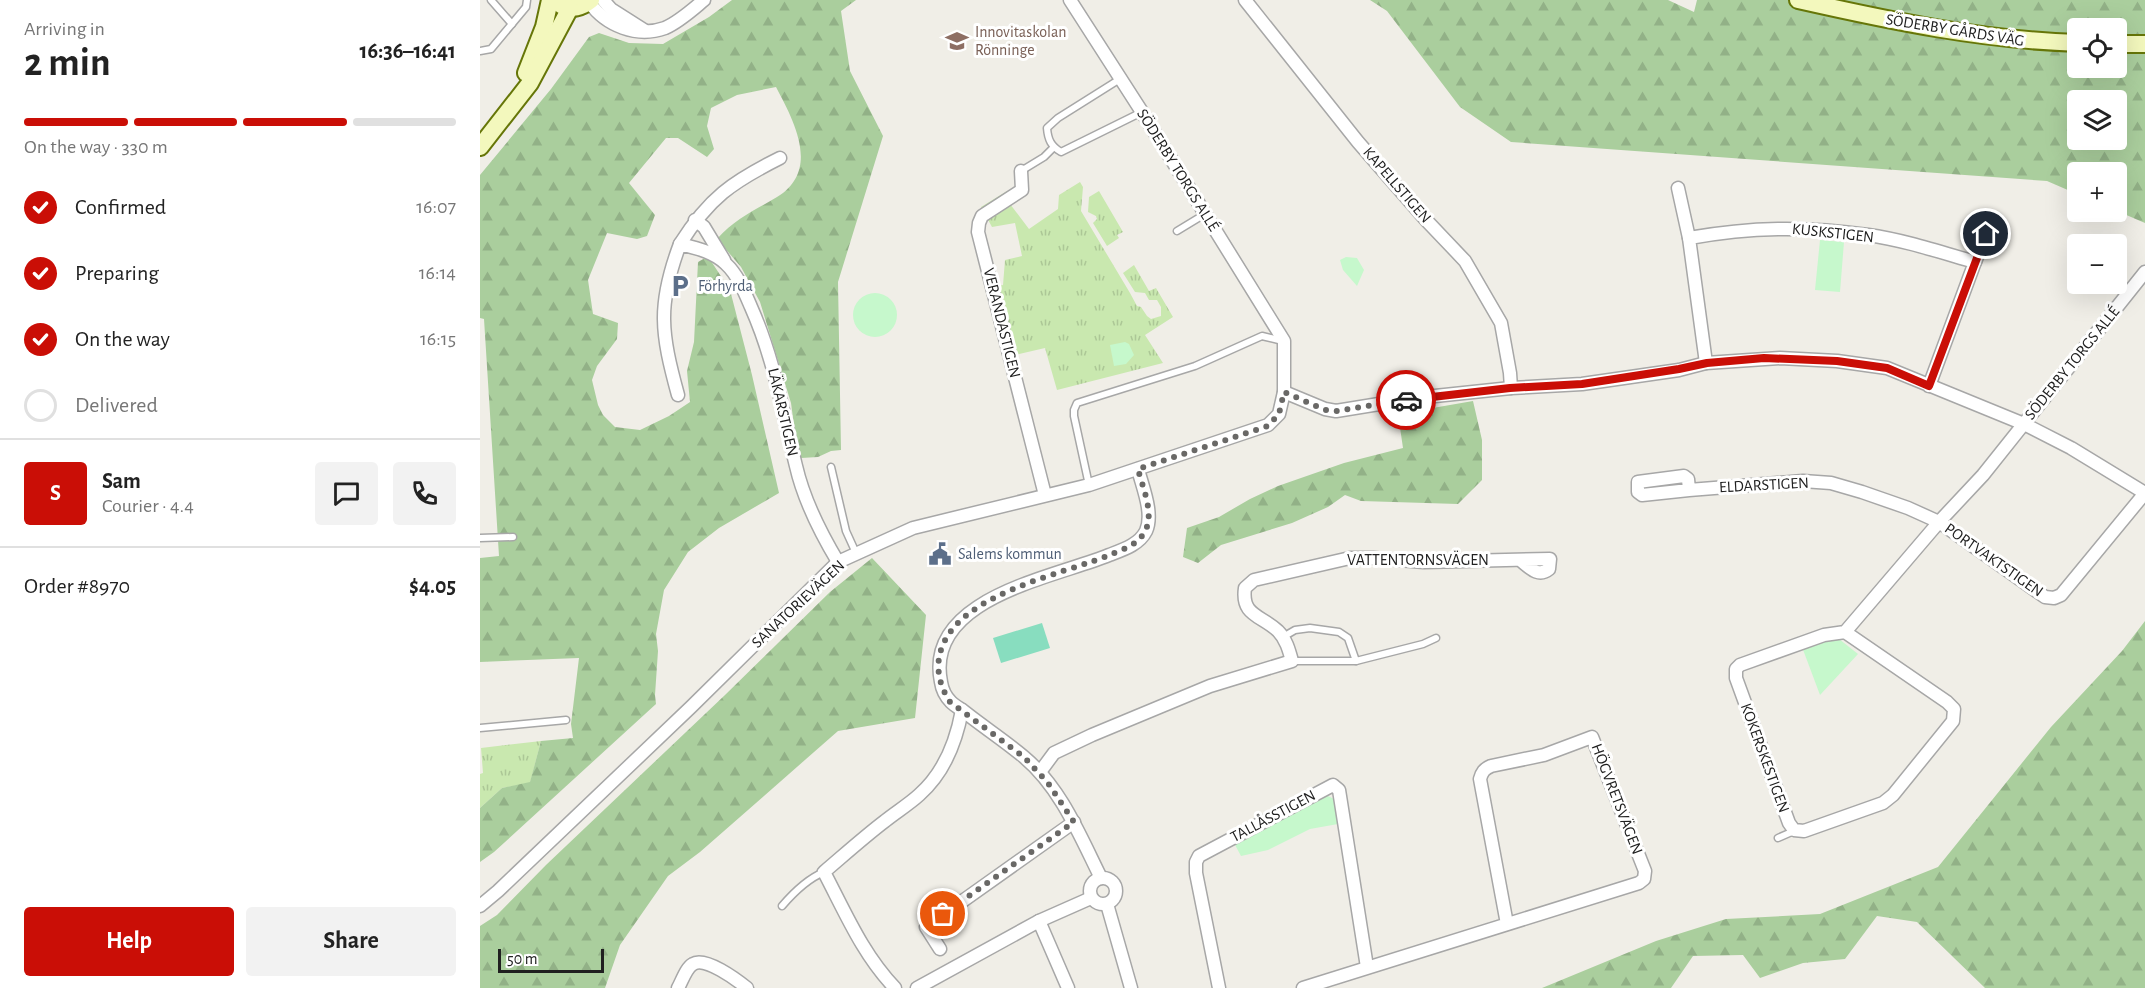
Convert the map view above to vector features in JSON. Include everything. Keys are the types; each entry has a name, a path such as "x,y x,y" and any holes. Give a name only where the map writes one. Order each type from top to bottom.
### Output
{"main road":[{"path":"514,104 544,27 550,0"},
{"name":"SÖDERBY GÅRDS VÄG","path":"1798,0 1909,25 2029,41 2067,43"},
{"path":"480,147 530,83 546,55 563,4 578,8 594,1"},
{"path":"2127,44 2145,44"}],"street":[{"path":"594,1 603,17 615,25 630,30 645,31 665,27 704,0"},
{"name":"SÖDERBY TORGS ALLÉ","path":"1070,0 1284,341"},
{"name":"KAPELLSTIGEN","path":"1245,0 1358,142 1465,261 1501,323 1510,388"},
{"path":"678,395 668,359 663,313 670,270 680,244 695,220 728,188 745,176 780,158"},
{"name":"VERANDASTIGEN","path":"1021,171 1022,190 982,216 978,232 1046,495"},
{"path":"1678,189 1689,238 1707,363"},
{"name":"LÄKARSTIGEN","path":"695,220 704,227 744,290 758,321 780,391 796,468 815,523 838,562"},
{"name":"KUSKSTIGEN","path":"1689,238 1750,229 1800,228 1869,235 1975,262"},
{"path":"1929,386 1988,228"},
{"name":"LÄKARSTIGEN","path":"680,244 707,252 726,263"},
{"name":"SÖDERBY TORGS ALLÉ","path":"1284,392 1325,410 1336,411 1416,398 1510,388 1582,384 1707,363 1780,358 1837,361 1887,368 2024,424 2145,272"},
{"path":"1284,341 1284,392"},
{"name":"SANATORIEVÄGEN","path":"480,906 692,707 838,562 913,528 1089,485 1268,426 1279,414 1284,392"},
{"path":"1845,632 1939,522 1983,475 2024,424"},
{"name":"PORTVAKTSTIGEN","path":"1939,522 2045,597 2054,598 2061,595 2145,493 2071,448 2024,424"},
{"path":"1101,878 1074,822 1040,772 1024,757 950,702 941,686 938,666 944,640 951,630 984,602 1024,585 1101,558 1130,546 1140,538 1149,522 1138,469"},
{"name":"ELDARSTIGEN","path":"1689,490 1775,482 1831,483 1908,508 1939,522"},
{"name":"VATTENTORNSVÄGEN","path":"1283,637 1246,608 1245,588 1254,580 1350,558 1424,562 1520,560"},
{"name":"KOKERSKESTIGEN","path":"1845,632 1947,702 1954,709 1953,721 1893,795 1883,803 1804,831 1794,830 1789,823 1736,678 1736,669 1740,665 1824,635 1845,632"},
{"path":"1040,772 1054,753 1092,735 1210,686 1292,661 1289,647 1283,637"},
{"path":"895,988 880,973 864,947 824,872 930,784 946,761 954,743 962,710"},
{"name":"HÖGVRETSVÄGEN","path":"1303,988 1639,883 1644,879 1645,871 1592,736 1544,755 1491,766 1481,773 1480,779 1507,924"},
{"name":"TALLÅSSTIGEN","path":"1219,988 1196,873 1196,862 1199,856 1333,785 1339,790 1367,967"},
{"path":"940,949 926,927 1074,822"},
{"path":"1101,878 1111,880 1116,890 1115,896 1107,904 1099,904 1091,898 1090,888 1101,878"},
{"path":"917,988 1039,921 1091,898"},
{"path":"1107,904 1131,988"},
{"path":"1039,921 1068,988"},
{"path":"678,988 690,965 699,961 708,963 747,988"}],"lane":[{"path":"490,0 512,24"},
{"path":"480,51 491,49 526,7 527,0"},
{"path":"1120,79 1058,118 1047,128 1048,139 1053,148 1061,152 1142,112"},
{"path":"1021,171 1044,157 1053,148"},
{"path":"1177,231 1205,214"},
{"path":"1089,485 1074,416 1077,403 1195,366 1262,336 1284,341"},
{"path":"831,467 846,531 856,553"},
{"path":"480,538 513,537"},
{"path":"1283,637 1295,630 1310,628 1339,632 1348,638 1356,661"},
{"path":"1292,661 1356,661 1436,638"},
{"path":"480,728 566,720"},
{"path":"1778,838 1794,830"},
{"path":"782,906 812,877 824,872"}],"green space":[{"path":"732,0 856,0 841,11 850,71 883,136 838,282 841,450 831,451 818,457 801,458 797,448 791,403 760,302 741,267 717,239 738,220 777,197 790,186 798,173 801,159 796,130 776,87 737,95 711,108 707,126 714,149 707,157 678,138 666,138 629,183 655,215 647,236 637,239 607,233 588,280 593,314 618,323 617,339 597,366 592,380 598,405 603,415 615,427 640,430 669,416 690,402 687,371 694,342 698,262 705,258 711,261 730,290 779,493 719,528 688,552 664,590 656,634 658,651 656,704 494,852 480,862 480,808 502,788 530,782 541,741 573,738 571,724 579,658 480,662 480,558 499,556 484,319 480,318 480,175 551,89 589,37 599,33 629,43 663,44 709,17"},
{"path":"1370,0 1668,0 1694,12 1697,0 2145,0 2145,223 2127,215 2127,162 2067,162 2067,190 2047,181 1511,142 1460,107 1387,11"},
{"path":"1080,182 1083,187 1081,211 1137,306 1141,307 1151,319 1161,316 1161,307 1157,300 1149,300 1145,293 1135,292 1123,273 1134,265 1149,291 1156,288 1173,317 1145,335 1163,363 1057,390 1045,348 1011,356 992,287 1003,285 1005,260 1022,256 1015,223 992,227 981,207 1007,191 1010,197 1007,200 1029,229 1058,209 1059,195"},
{"path":"1099,191 1123,232 1117,235 1119,238 1107,246 1093,223 1097,219 1096,216 1088,212 1089,197"},
{"path":"1820,240 1844,242 1840,292 1815,290"},
{"path":"1346,257 1357,258 1364,270 1357,286 1343,270 1340,260"},
{"path":"875,293 890,300 897,315 890,330 875,337 860,330 853,315 860,300"},
{"path":"1125,342 1129,344 1134,355 1126,364 1114,366 1110,345"},
{"path":"1473,401 1482,440 1482,480 1458,504 1361,501 1345,495 1328,507 1292,523 1221,545 1198,563 1183,557 1187,528 1219,517 1278,486 1344,463 1403,448 1398,414"},
{"path":"872,558 926,615 915,718 838,731 700,852 668,876 620,945 605,988 480,988 480,926 497,915 830,592"},
{"path":"2145,621 2145,988 1985,988 1917,922 1877,916 1845,959 1803,963 1760,978 1743,955 1693,956 1671,988 1542,988 1656,941 1726,919 1820,914 1938,867 2051,727 2122,651"},
{"path":"1042,623 1050,648 1001,663 993,638"},
{"path":"1839,639 1858,654 1820,695 1802,647"},
{"path":"541,741 530,783 502,788 480,808 480,774 483,773 481,748"},
{"path":"1324,794 1334,799 1338,824 1310,829 1268,850 1241,856 1234,843"}],"way so far":[{"path":"943,914 1074,822 1040,772 1024,757 950,702 946,696 941,686 938,666 944,640 951,630 984,602 1130,546 1140,538 1149,522 1138,469 1268,426 1279,414 1284,392 1312,402 1325,410 1336,411 1406,400"}],"place":[{"name":"Innovitaskolan Rönninge","path":"957,41"},
{"name":"Förhyrda","path":"680,286"},
{"name":"Salems kommun","path":"940,554"}],"route":[{"path":"1406,400 1510,388 1582,384 1707,363 1764,358 1837,361 1887,368 1929,386 1986,234"}]}
